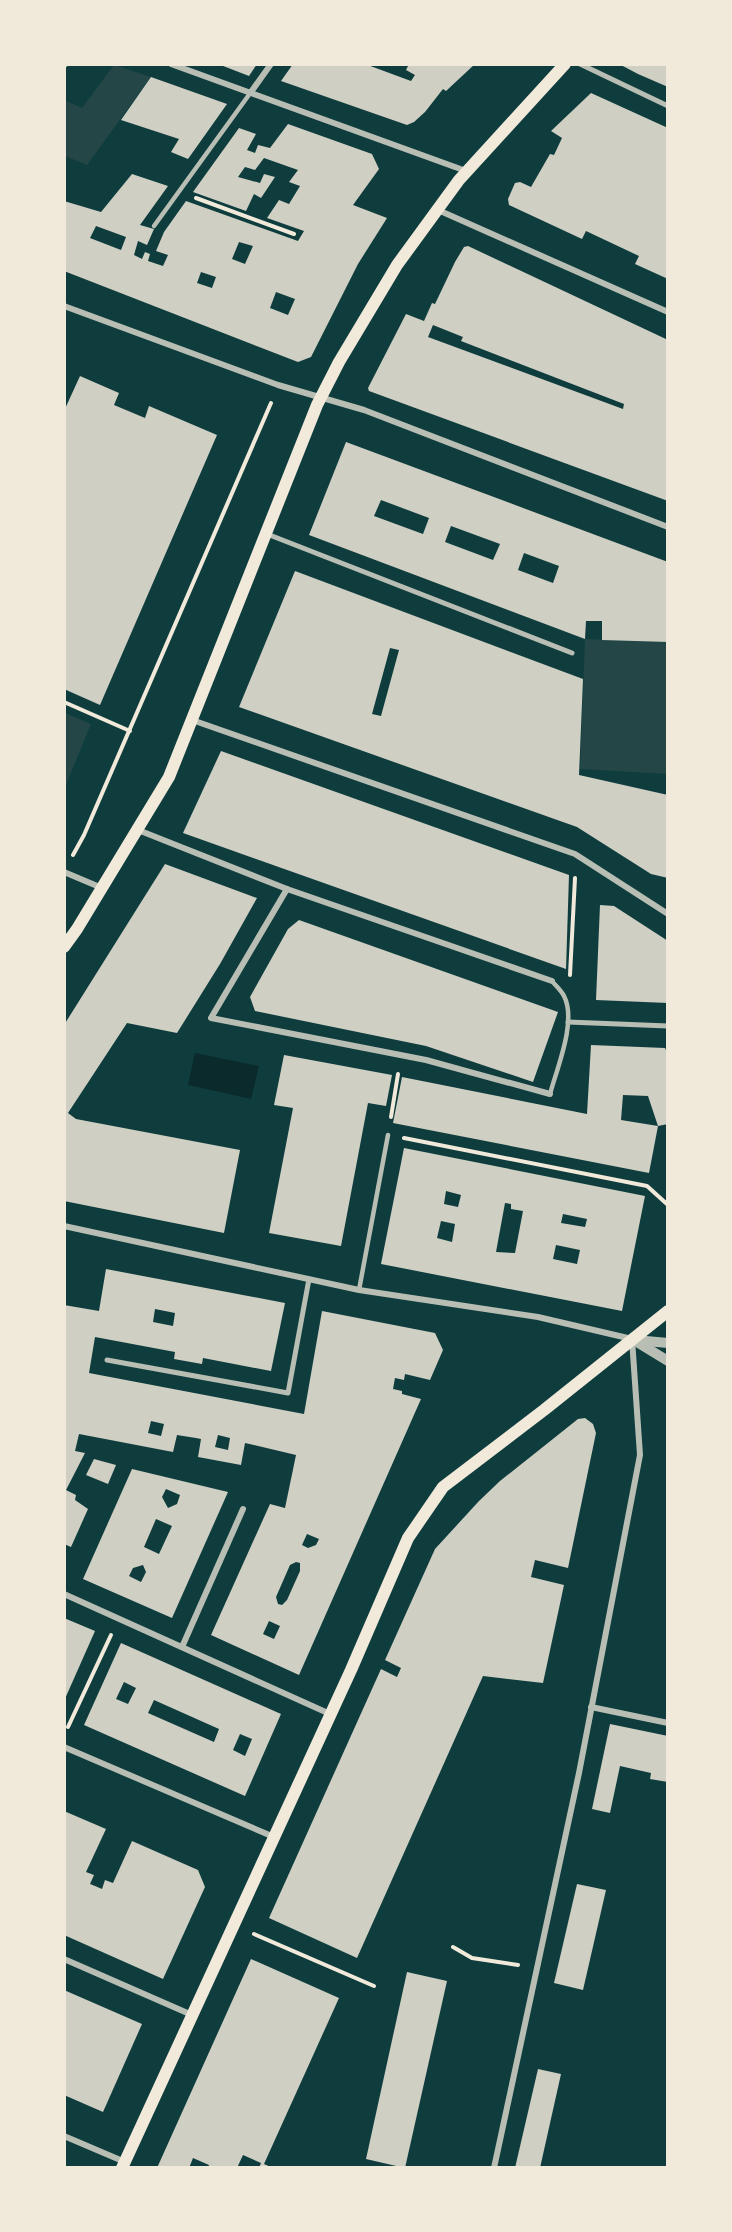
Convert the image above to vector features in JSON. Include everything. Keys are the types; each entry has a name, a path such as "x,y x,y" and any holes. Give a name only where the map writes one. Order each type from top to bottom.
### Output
{"main road":[{"path":"64,947 169,777 320,397 397,265 459,180 565,64"},
{"path":"123,2165 330,1714 408,1538 444,1487 668,1311"}],"street":[{"path":"171,64 468,172"},
{"path":"251,92 271,64"},
{"path":"580,64 668,106"},
{"path":"438,210 668,312"},
{"path":"64,306 278,386 364,410 668,527"},
{"path":"266,534 572,653"},
{"path":"191,720 576,854 668,914"},
{"path":"138,830 287,889 552,981"},
{"path":"64,872 102,888"},
{"path":"287,889 211,1018 401,1056 550,1094"},
{"path":"568,1022 668,1026"},
{"path":"64,1226 359,1290 538,1317 632,1339 668,1343"},
{"path":"107,1360 288,1393 309,1279"},
{"path":"632,1339 668,1361"},
{"path":"494,2168 591,1707 640,1455 632,1339"},
{"path":"182,1647 243,1509"},
{"path":"64,1594 330,1714"},
{"path":"591,1707 668,1723"},
{"path":"64,1747 274,1837"},
{"path":"64,1959 192,2015"},
{"path":"64,2136 123,2165"}],"lane":[{"path":"154,226 251,92"},
{"path":"550,1094 568,1032 564,996 552,981"},
{"path":"359,1290 388,1134"}],"path":[{"path":"180,192 294,234"},
{"path":"69,860 84,835 278,386"},
{"path":"64,702 130,730"},
{"path":"564,996 572,969 576,854"},
{"path":"401,1056 388,1134 646,1186 668,1205"},
{"path":"68,1727 118,1618"},
{"path":"234,1925 374,1986"},
{"path":"453,1947 472,1958 537,1968"}],"shaded area":[{"path":"114,65 151,77 87,165 65,156 64,100 82,108"},
{"path":"585,639 667,642 667,774 580,769"},
{"path":"65,713 91,724 65,787"},
{"path":"195,1053 259,1066 251,1099 188,1085"}],"building":[{"path":"218,64 257,64 249,76"},
{"path":"293,64 365,64 411,81 415,75 406,70 409,64 475,64 446,91 443,89 425,112 407,125 281,81"},
{"path":"619,64 668,64 668,87 638,74"},
{"path":"151,77 227,104 188,159 171,152 179,139 121,120"},
{"path":"591,93 668,128 668,279 635,264 639,256 586,231 582,239 509,205 508,199 515,183 520,182 531,187 550,154 554,155 562,138 551,131"},
{"path":"288,124 372,154 379,169 353,205 387,218 358,264 311,357 298,362 64,271 64,201 101,212 132,174 168,186 140,225 154,229 147,245 138,241 134,255 142,259 145,252 150,254 148,261 163,266 168,255 156,251 164,232 186,201 298,241 304,231 267,218 279,200 289,204 300,186 289,182 298,170 264,158 255,170 245,167 238,177 260,183 264,174 275,177 261,198 254,194 246,211 193,192 239,128 256,134 247,150 255,153 258,145 270,148","holes":["96,226 126,237 121,250 90,238","239,242 253,246 245,264 232,259","201,272 216,277 212,288 197,283","276,292 295,299 288,315 270,308"]},
{"path":"468,246 668,340 668,501 369,391 368,388 406,314 424,321 464,247","holes":["433,325 463,337 461,341 624,404 623,409 428,337"]},
{"path":"80,376 119,393 114,405 145,418 149,406 217,435 100,705 64,689 64,411"},
{"path":"346,442 668,562 668,642 602,640 602,621 586,621 585,639 309,535","holes":["381,500 429,518 423,534 374,516","451,526 500,544 493,560 445,542","524,553 559,566 553,583 518,570"]},
{"path":"295,571 583,679 579,775 668,795 668,878 651,874 577,827 239,707","holes":["390,648 399,650 381,716 372,714"]},
{"path":"221,751 569,875 566,969 183,833"},
{"path":"165,864 257,898 220,964 177,1033 127,1023 68,1113 76,1119 240,1150 224,1233 64,1201 64,1025"},
{"path":"600,905 614,906 668,941 668,1003 596,1000"},
{"path":"299,920 558,1012 533,1082 426,1046 255,1011 250,997 288,929"},
{"path":"591,1045 665,1048 668,1055 668,1124 658,1126 649,1173 393,1123 402,1077 587,1114","holes":["623,1095 648,1096 658,1126 621,1120"]},
{"path":"284,1055 392,1075 386,1106 368,1103 341,1246 269,1233 293,1108 274,1105"},
{"path":"404,1148 645,1196 622,1311 381,1264","holes":["446,1191 461,1195 458,1207 444,1204","505,1203 511,1204 511,1209 523,1211 515,1253 496,1252","563,1214 587,1219 585,1227 561,1223","441,1221 455,1224 452,1242 437,1238","556,1245 580,1250 577,1264 553,1259"]},
{"path":"106,1269 285,1303 271,1371 203,1358 202,1364 174,1359 175,1352 95,1337 89,1373 304,1414 322,1311 435,1333 443,1350 430,1380 405,1374 404,1380 395,1378 393,1389 421,1399 299,1675 211,1635 270,1504 285,1508 296,1455 245,1443 241,1465 198,1457 201,1439 196,1438 177,1435 173,1452 79,1434 75,1451 85,1453 66,1490 76,1495 75,1500 88,1509 71,1547 64,1544 64,1305 99,1311","holes":["155,1309 175,1313 173,1326 153,1322","151,1421 164,1424 161,1436 148,1433","218,1435 230,1438 228,1450 215,1447","307,1534 319,1539 316,1545 308,1548 302,1545","300,1563 300,1571 287,1600 282,1605 278,1604 276,1597 290,1565","269,1621 280,1626 274,1639 263,1634"]},
{"path":"585,1418 593,1424 596,1433 568,1568 535,1560 531,1577 564,1585 543,1683 483,1676 357,1958 269,1918 381,1669 397,1677 401,1668 385,1660 435,1549 500,1481 578,1419"},
{"path":"94,1459 116,1465 108,1484 86,1475"},
{"path":"132,1469 228,1492 172,1618 83,1579","holes":["166,1489 180,1495 177,1504 168,1508 162,1497","156,1519 172,1526 159,1554 144,1547","143,1565 146,1572 141,1582 129,1576 133,1568"]},
{"path":"64,1618 95,1631 64,1701"},
{"path":"121,1643 281,1714 245,1796 84,1725","holes":["124,1682 136,1688 128,1704 116,1699","154,1700 219,1729 214,1742 148,1713","240,1734 252,1739 245,1756 233,1750"]},
{"path":"610,1724 668,1736 668,1782 650,1779 651,1773 620,1766 610,1813 592,1809"},
{"path":"64,1811 106,1829 86,1872 94,1875 90,1884 102,1889 105,1880 113,1883 132,1841 198,1870 205,1887 163,1979 64,1935"},
{"path":"577,1884 606,1890 583,1990 554,1983"},
{"path":"251,1959 339,1998 264,2164 273,2168 259,2168 261,2163 243,2155 237,2168 208,2168 209,2165 193,2158 189,2168 157,2168"},
{"path":"407,1972 447,1981 405,2168 366,2159"},
{"path":"64,1990 142,2024 103,2112 64,2095"},
{"path":"538,2069 561,2074 540,2168 515,2168"}]}
